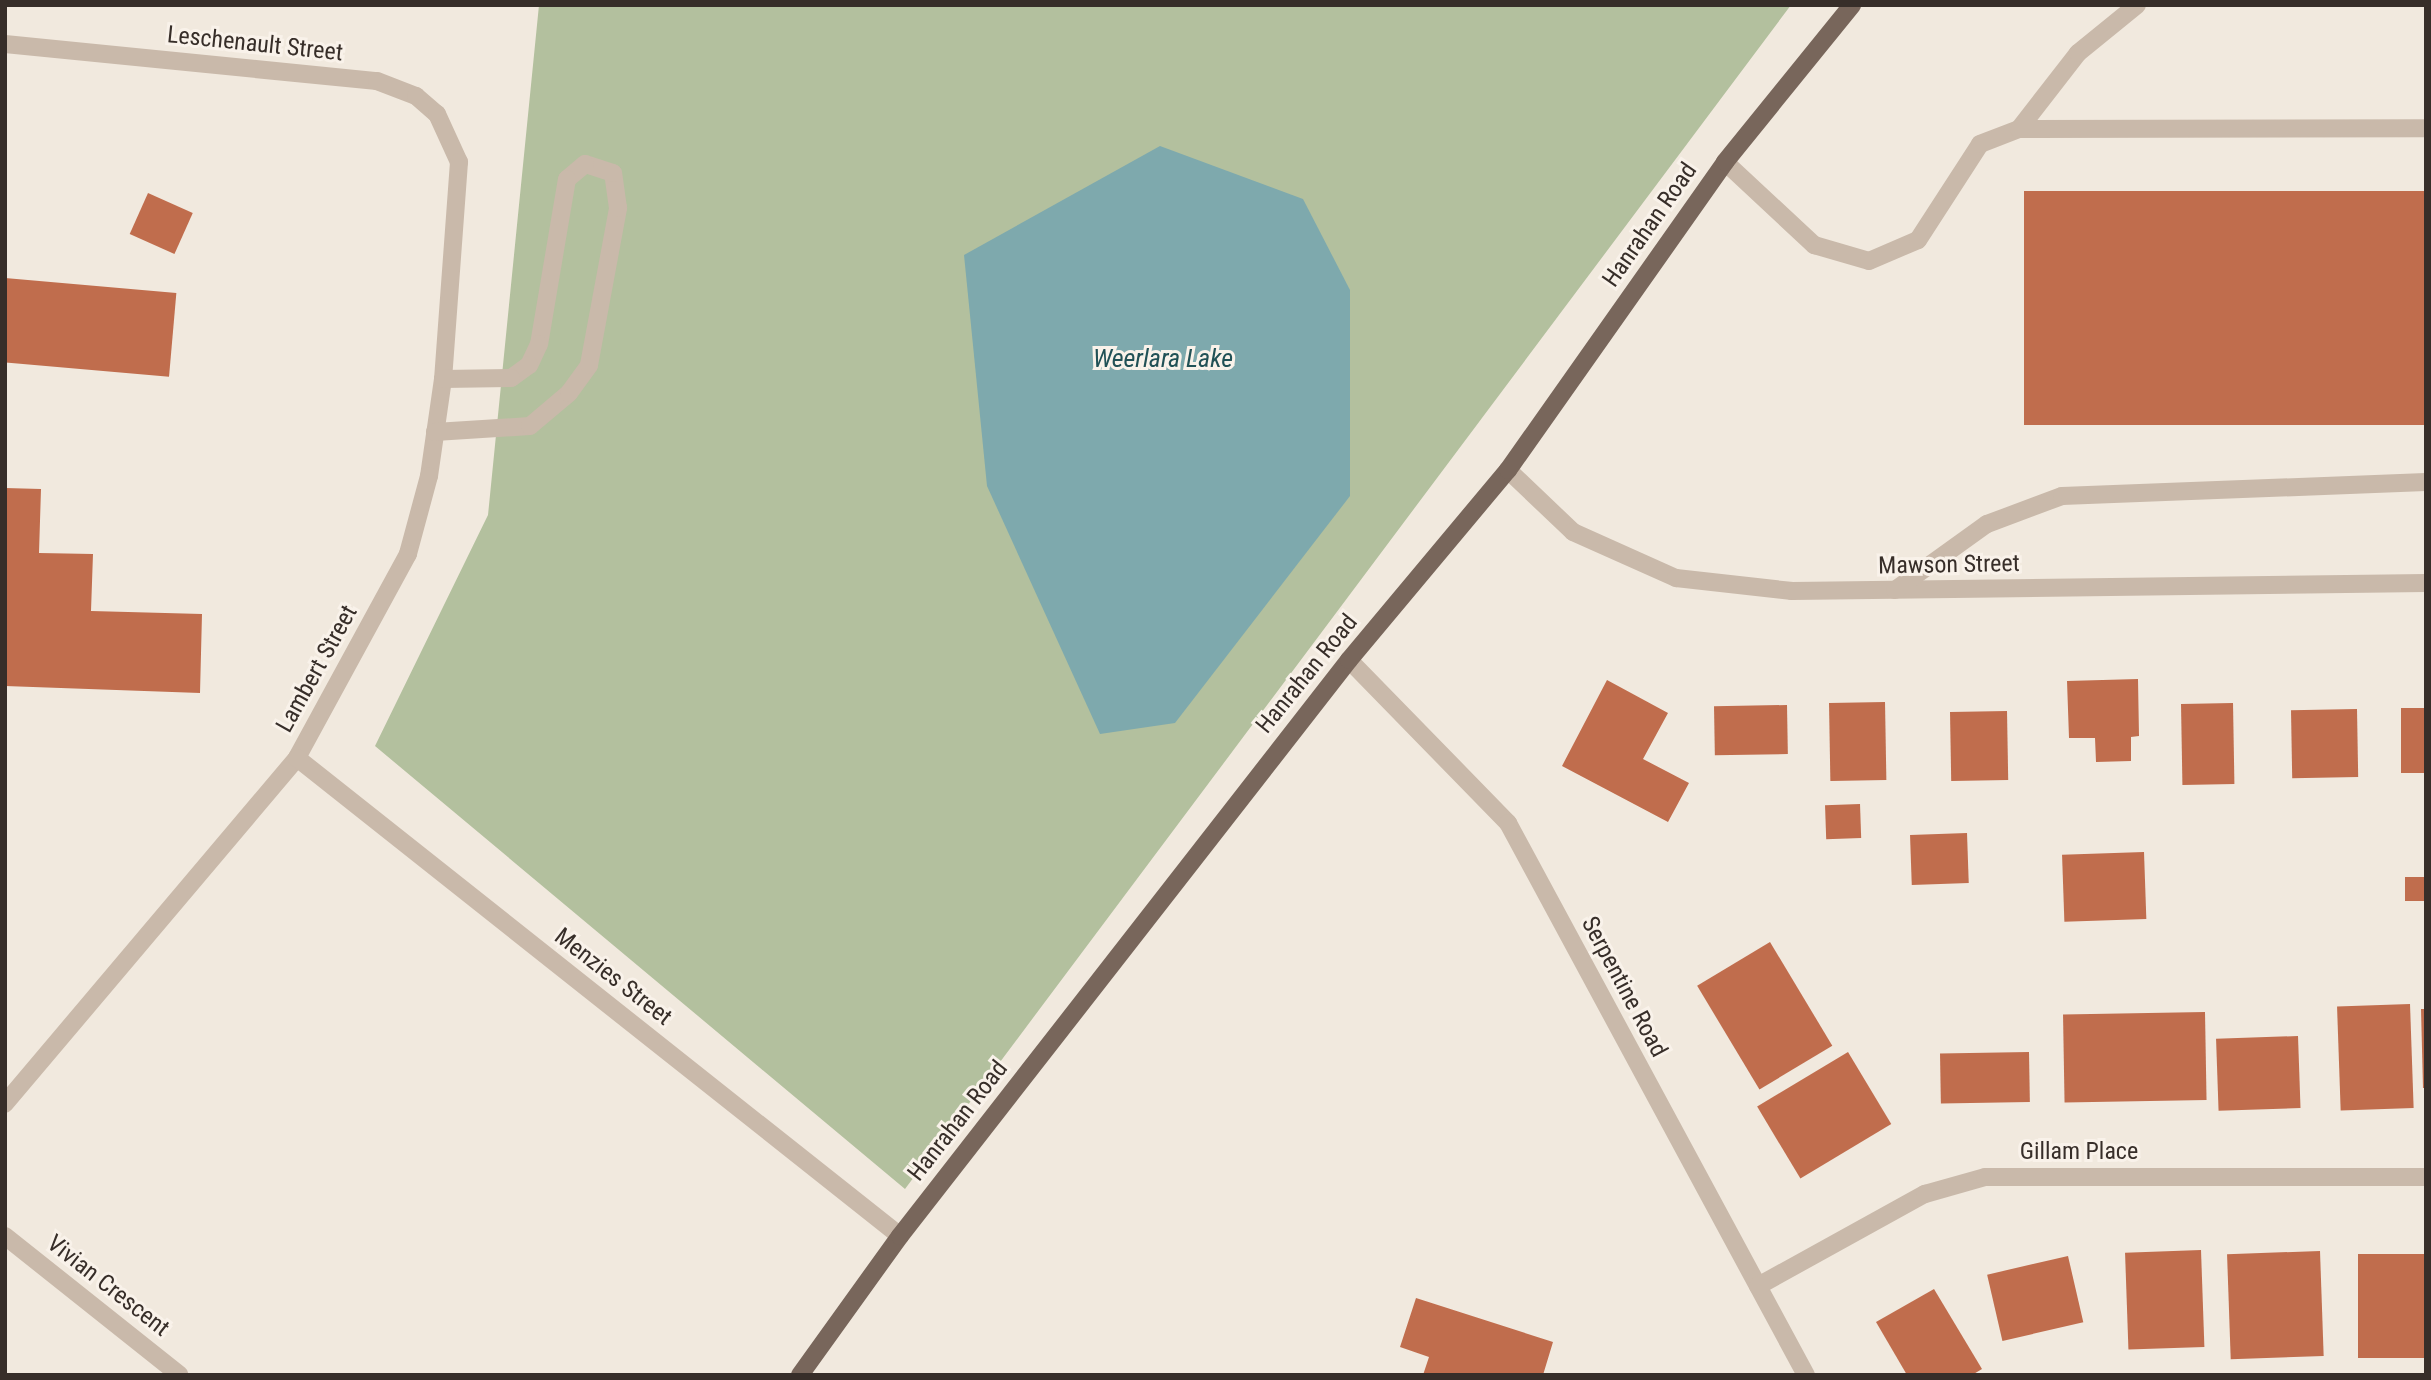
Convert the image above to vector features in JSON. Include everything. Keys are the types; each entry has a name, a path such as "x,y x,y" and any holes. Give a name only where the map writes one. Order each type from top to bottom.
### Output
{"main road":[{"name":"Hanrahan Road","path":"800,1375 900,1236 1349,660 1508,470 1725,162 1852,5"}],"street":[{"path":"2019,129 2078,52 2137,5"},
{"name":"Leschenault Street","path":"5,44 377,81 416,96 438,114 458,162"},
{"path":"1725,162 1814,245 1869,261 1917,240 1980,144 2019,129 2426,128"},
{"name":"Lambert Street","path":"5,1104 297,758 408,554 435,432 443,379 458,162"},
{"path":"435,432 530,426 589,365 618,208 613,173 585,164 567,179 540,344 529,365 511,378 443,379"},
{"name":"Mawson Street","path":"1508,470 1573,532 1676,578 1792,592 2426,583"},
{"path":"1895,590 1987,524 2062,496 2426,482"},
{"name":"Serpentine Road","path":"1349,660 1508,823 1806,1375"},
{"name":"Menzies Street","path":"297,758 900,1236"},
{"name":"Gillam Place","path":"1758,1286 1925,1194 1985,1177 2426,1177"},
{"name":"Vivian Crescent","path":"5,1236 180,1375"}],"green space":[{"path":"539,5 1791,5 905,1189 375,746 488,515"}],"water":[{"name":"Weerlara Lake","path":"1160,146 1303,199 1350,290 1350,496 1175,723 1100,734 987,486 964,255"}],"building":[{"path":"2024,191 2426,191 2426,425 2024,425"},
{"path":"148,193 193,213 174,254 130,234"},
{"path":"5,278 176,293 169,377 5,362"},
{"path":"5,488 41,489 39,553 93,554 91,611 202,614 200,693 5,686"},
{"path":"2138,679 2139,736 2131,737 2131,761 2096,762 2095,738 2069,738 2067,681"},
{"path":"1607,680 1668,713 1643,759 1689,783 1668,822 1562,766"},
{"path":"1885,702 1886,780 1830,781 1829,703"},
{"path":"2233,703 2234,784 2182,785 2181,704"},
{"path":"1787,705 1788,754 1715,755 1714,706"},
{"path":"2401,708 2426,708 2426,773 2401,773"},
{"path":"2357,709 2358,777 2292,778 2291,710"},
{"path":"2007,711 2008,780 1951,781 1950,712"},
{"path":"1860,804 1861,838 1826,839 1825,805"},
{"path":"1967,833 1969,883 1912,885 1910,835"},
{"path":"2144,852 2146,919 2064,922 2062,855"},
{"path":"2405,877 2426,877 2426,901 2405,901"},
{"path":"1770,942 1832,1046 1759,1089 1697,986"},
{"path":"2410,1004 2414,1108 2341,1110 2337,1007"},
{"path":"2421,1009 2426,1009 2426,1088 2423,1088"},
{"path":"2205,1012 2207,1100 2065,1102 2063,1014"},
{"path":"2298,1036 2301,1108 2219,1111 2216,1039"},
{"path":"1848,1052 1891,1124 1800,1179 1757,1107"},
{"path":"2029,1052 2030,1102 1941,1104 1940,1054"},
{"path":"2201,1250 2204,1347 2128,1350 2125,1253"},
{"path":"2320,1251 2324,1356 2231,1359 2227,1254"},
{"path":"2358,1254 2426,1254 2426,1358 2358,1358"},
{"path":"2068,1256 2083,1322 2002,1341 1987,1275"},
{"path":"1934,1289 1982,1369 1972,1375 1907,1375 1876,1322"},
{"path":"1416,1298 1553,1342 1543,1375 1423,1375 1429,1357 1400,1347"}]}
